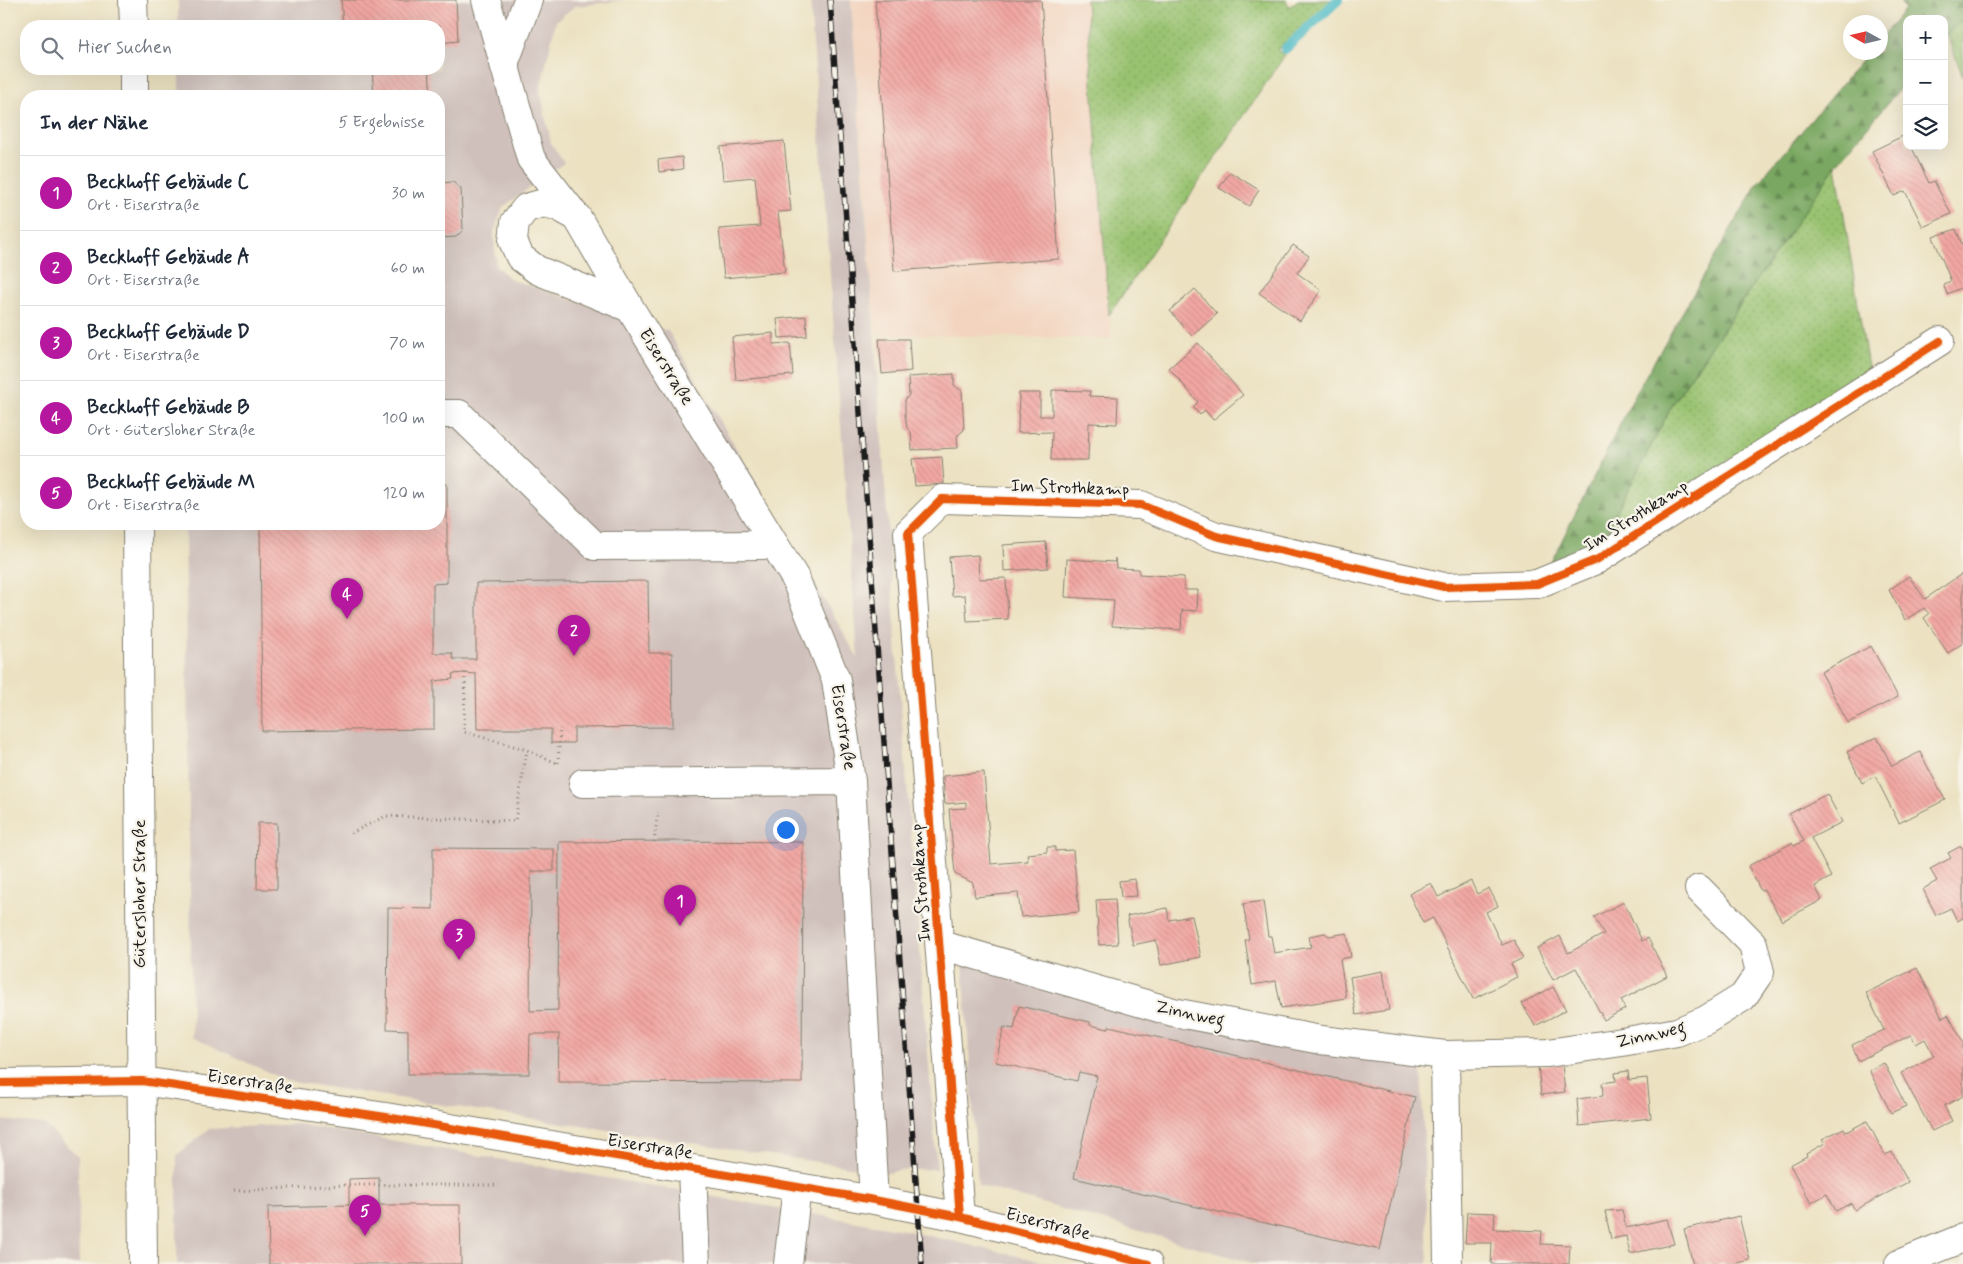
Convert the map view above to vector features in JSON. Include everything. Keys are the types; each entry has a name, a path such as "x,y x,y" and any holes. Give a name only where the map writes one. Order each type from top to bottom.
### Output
{"street":[{"path":"133,0 134,20"},
{"path":"486,0 531,159 576,217"},
{"path":"504,64 528,0"},
{"path":"134,75 134,90"},
{"name":"Eiserstraße","path":"630,308 537,270 520,257 513,241 515,222 526,208 544,203 557,206 576,217 795,578 836,680 851,781 874,1200"},
{"name":"Im Strothkamp","path":"960,1217 941,944 908,533 942,499 1141,505 1216,536 1444,587 1537,584 1598,559 1940,341"},
{"path":"445,414 460,414 594,546 775,545"},
{"name":"Gütersloher Straße","path":"137,530 143,1264"},
{"path":"583,783 851,781"},
{"name":"Zinnweg","path":"941,944 1173,1012 1321,1040 1446,1055 1548,1053 1677,1032 1706,1020 1743,997 1760,972 1753,944 1700,889"},
{"path":"1446,1055 1448,1264"},
{"name":"Eiserstraße","path":"0,1084 142,1082 386,1117 874,1200 960,1217 1148,1264"},
{"path":"692,1170 696,1264"},
{"path":"788,1264 797,1187"},
{"path":"1899,1264 1963,1238"}],"path":[{"path":"465,673 464,732 527,750 558,763 583,783"},
{"path":"558,763 560,728"},
{"path":"351,832 386,816 515,821 527,750"},
{"path":"234,1190 344,1185 499,1185"}],"shaded area":[{"path":"178,0 627,0 575,6 556,21 540,90 551,143 564,163 503,207 494,232 496,266 512,280 668,331 858,658 810,0 851,0 897,657 937,1169 899,1170 889,1173 287,1081 192,1037 185,530 445,530 445,90 179,90 179,75 445,75 445,20 178,20"},
{"path":"851,0 1086,0 1111,339 875,334"},
{"path":"963,963 1421,1061 1428,1264 1256,1264 978,1185"},
{"path":"0,1120 44,1124 78,1156 79,1264 0,1264"},
{"path":"298,1124 903,1230 1053,1264 177,1264 177,1155 209,1129"}],"green space":[{"path":"1086,0 1286,0 1289,7 1298,0 1332,0 1277,50 1285,55 1109,315"},
{"path":"1899,0 1963,0 1963,20 1948,33 1948,15 1903,15 1903,85 1836,165 1675,400 1598,547 1550,564 1638,389 1757,184 1862,60 1888,60 1888,30 1905,9"},
{"path":"1963,20 1963,77 1948,38 1948,31"},
{"path":"1836,165 1869,374 1598,547 1675,400"}],"building":[{"path":"341,0 456,0 458,41 445,42 445,20 343,20"},
{"path":"875,0 1041,0 1059,259 894,271"},
{"path":"372,75 429,75 431,90 374,90"},
{"path":"1903,136 1903,150 1913,150 1929,183 1934,181 1951,214 1923,227 1905,191 1894,196 1872,151"},
{"path":"784,141 791,211 778,212 785,272 724,278 719,229 760,226 755,177 723,180 720,147"},
{"path":"682,157 683,169 659,172 658,160"},
{"path":"1230,172 1259,190 1249,206 1219,188"},
{"path":"453,182 461,189 463,230 456,237 445,238 445,183"},
{"path":"1956,229 1963,247 1963,287 1947,294 1943,284 1951,281 1933,237"},
{"path":"1293,245 1309,256 1297,273 1321,290 1300,321 1259,293"},
{"path":"1195,289 1217,314 1192,336 1170,311"},
{"path":"806,316 807,336 779,338 777,319"},
{"path":"773,333 773,344 790,343 793,375 736,380 732,337"},
{"path":"879,339 909,339 911,371 882,374"},
{"path":"1198,343 1243,395 1213,420 1205,410 1200,415 1193,407 1198,402 1169,368"},
{"path":"954,374 954,385 962,391 964,430 957,436 958,448 912,450 911,432 907,428 905,414 905,400 909,395 908,377"},
{"path":"1052,390 1090,391 1089,396 1118,397 1117,424 1089,423 1088,460 1051,460 1052,432 1018,433 1019,393 1040,393 1040,416 1052,416"},
{"path":"942,457 944,484 915,486 912,459"},
{"path":"445,484 447,484 447,583 433,584 433,653 452,653 453,659 476,659 476,583 648,581 649,653 672,653 673,727 574,728 574,743 551,743 551,729 477,729 476,674 465,673 452,674 453,679 434,681 434,729 262,731 260,530 445,530"},
{"path":"1046,542 1048,568 1004,571 1003,545"},
{"path":"978,555 979,579 1006,578 1008,619 967,621 965,595 952,596 949,557"},
{"path":"1115,558 1116,568 1139,569 1139,574 1184,577 1184,590 1198,590 1197,611 1182,610 1181,630 1112,626 1114,600 1065,597 1067,559 1115,562"},
{"path":"1963,573 1963,643 1948,653 1924,618 1929,614 1924,608 1905,620 1889,590 1909,576 1925,599"},
{"path":"1871,646 1898,697 1848,723 1821,672"},
{"path":"1877,737 1892,766 1920,752 1945,800 1899,823 1875,776 1862,783 1847,752"},
{"path":"984,772 991,864 1028,861 1027,854 1047,852 1047,847 1055,847 1055,851 1073,850 1079,912 1021,917 1018,893 975,897 973,883 955,874 949,809 966,808 966,802 945,804 943,776"},
{"path":"1827,794 1842,822 1811,838 1831,877 1815,886 1822,900 1782,921 1764,890 1761,891 1748,866 1792,843 1794,846 1804,841 1789,814"},
{"path":"258,823 277,823 277,889 257,889"},
{"path":"559,842 803,842 802,1083 558,1082 559,1034 530,1034 529,1074 408,1074 408,1030 387,1029 388,908 433,909 433,848 554,849 554,871 531,871 530,1011 558,1010"},
{"path":"1961,846 1963,849 1963,918 1957,921 1951,908 1936,915 1923,889 1937,881 1930,869 1951,858 1948,853"},
{"path":"1135,879 1137,896 1121,897 1119,881"},
{"path":"1471,881 1477,894 1489,888 1498,906 1486,912 1502,945 1514,940 1523,958 1511,964 1517,977 1473,999 1433,918 1423,923 1409,894 1431,883 1438,897"},
{"path":"1115,899 1118,944 1099,945 1096,900"},
{"path":"1263,901 1268,936 1271,936 1274,953 1311,947 1309,936 1325,933 1329,936 1347,933 1351,957 1340,959 1346,998 1281,1008 1276,981 1252,985 1245,940 1249,939 1243,904"},
{"path":"1624,902 1642,941 1648,938 1667,976 1621,1000 1625,1009 1604,1020 1576,968 1553,980 1537,948 1560,936 1568,953 1604,934 1594,917"},
{"path":"1167,908 1169,920 1192,916 1201,957 1161,965 1156,940 1133,945 1127,916"},
{"path":"1917,968 1942,1018 1948,1015 1963,1042 1963,1096 1944,1106 1952,1121 1932,1131 1901,1073 1934,1056 1925,1039 1916,1044 1911,1035 1858,1061 1852,1045 1884,1030 1866,993"},
{"path":"1383,971 1389,1010 1356,1015 1350,977"},
{"path":"1553,987 1566,1010 1535,1026 1522,1003"},
{"path":"1019,1006 1090,1022 1090,1025 1108,1029 1109,1026 1415,1097 1380,1250 1074,1178 1097,1076 1079,1072 1077,1081 996,1062 1004,1027 1014,1029"},
{"path":"1884,1063 1906,1106 1891,1113 1869,1070"},
{"path":"1562,1064 1565,1092 1541,1095 1538,1066"},
{"path":"1628,1071 1629,1080 1647,1078 1651,1118 1579,1126 1577,1099 1603,1096 1602,1083 1616,1081 1615,1073"},
{"path":"1867,1121 1885,1155 1892,1152 1908,1182 1855,1210 1851,1203 1836,1211 1827,1194 1811,1203 1790,1165 1825,1143 1822,1139 1844,1128 1846,1132"},
{"path":"379,1178 379,1205 460,1205 461,1264 269,1264 268,1207 349,1205 349,1179"},
{"path":"1622,1210 1626,1228 1667,1219 1674,1244 1630,1254 1626,1236 1611,1239 1605,1211"},
{"path":"1467,1212 1495,1213 1494,1229 1542,1231 1541,1244 1570,1245 1569,1264 1491,1264 1492,1243 1465,1243"},
{"path":"1739,1216 1750,1260 1733,1264 1693,1264 1684,1229"}],"waterway":[{"path":"1285,49 1338,0"}],"railway":[{"path":"830,0 922,1264"}],"cycle path":[{"path":"960,1217 908,533 942,499 1141,505 1216,536 1444,587 1537,584 1598,559 1940,341"},
{"path":"0,1083 142,1081 386,1117 874,1200 960,1217 1148,1264"}],"place":[{"name":"Beckhoff Gebäude B","path":"347,619"},
{"name":"Beckhoff Gebäude A","path":"574,656"},
{"name":"Beckhoff Gebäude C","path":"680,926"},
{"name":"Beckhoff Gebäude D","path":"459,960"},
{"name":"Beckhoff Gebäude M","path":"365,1236"}]}
